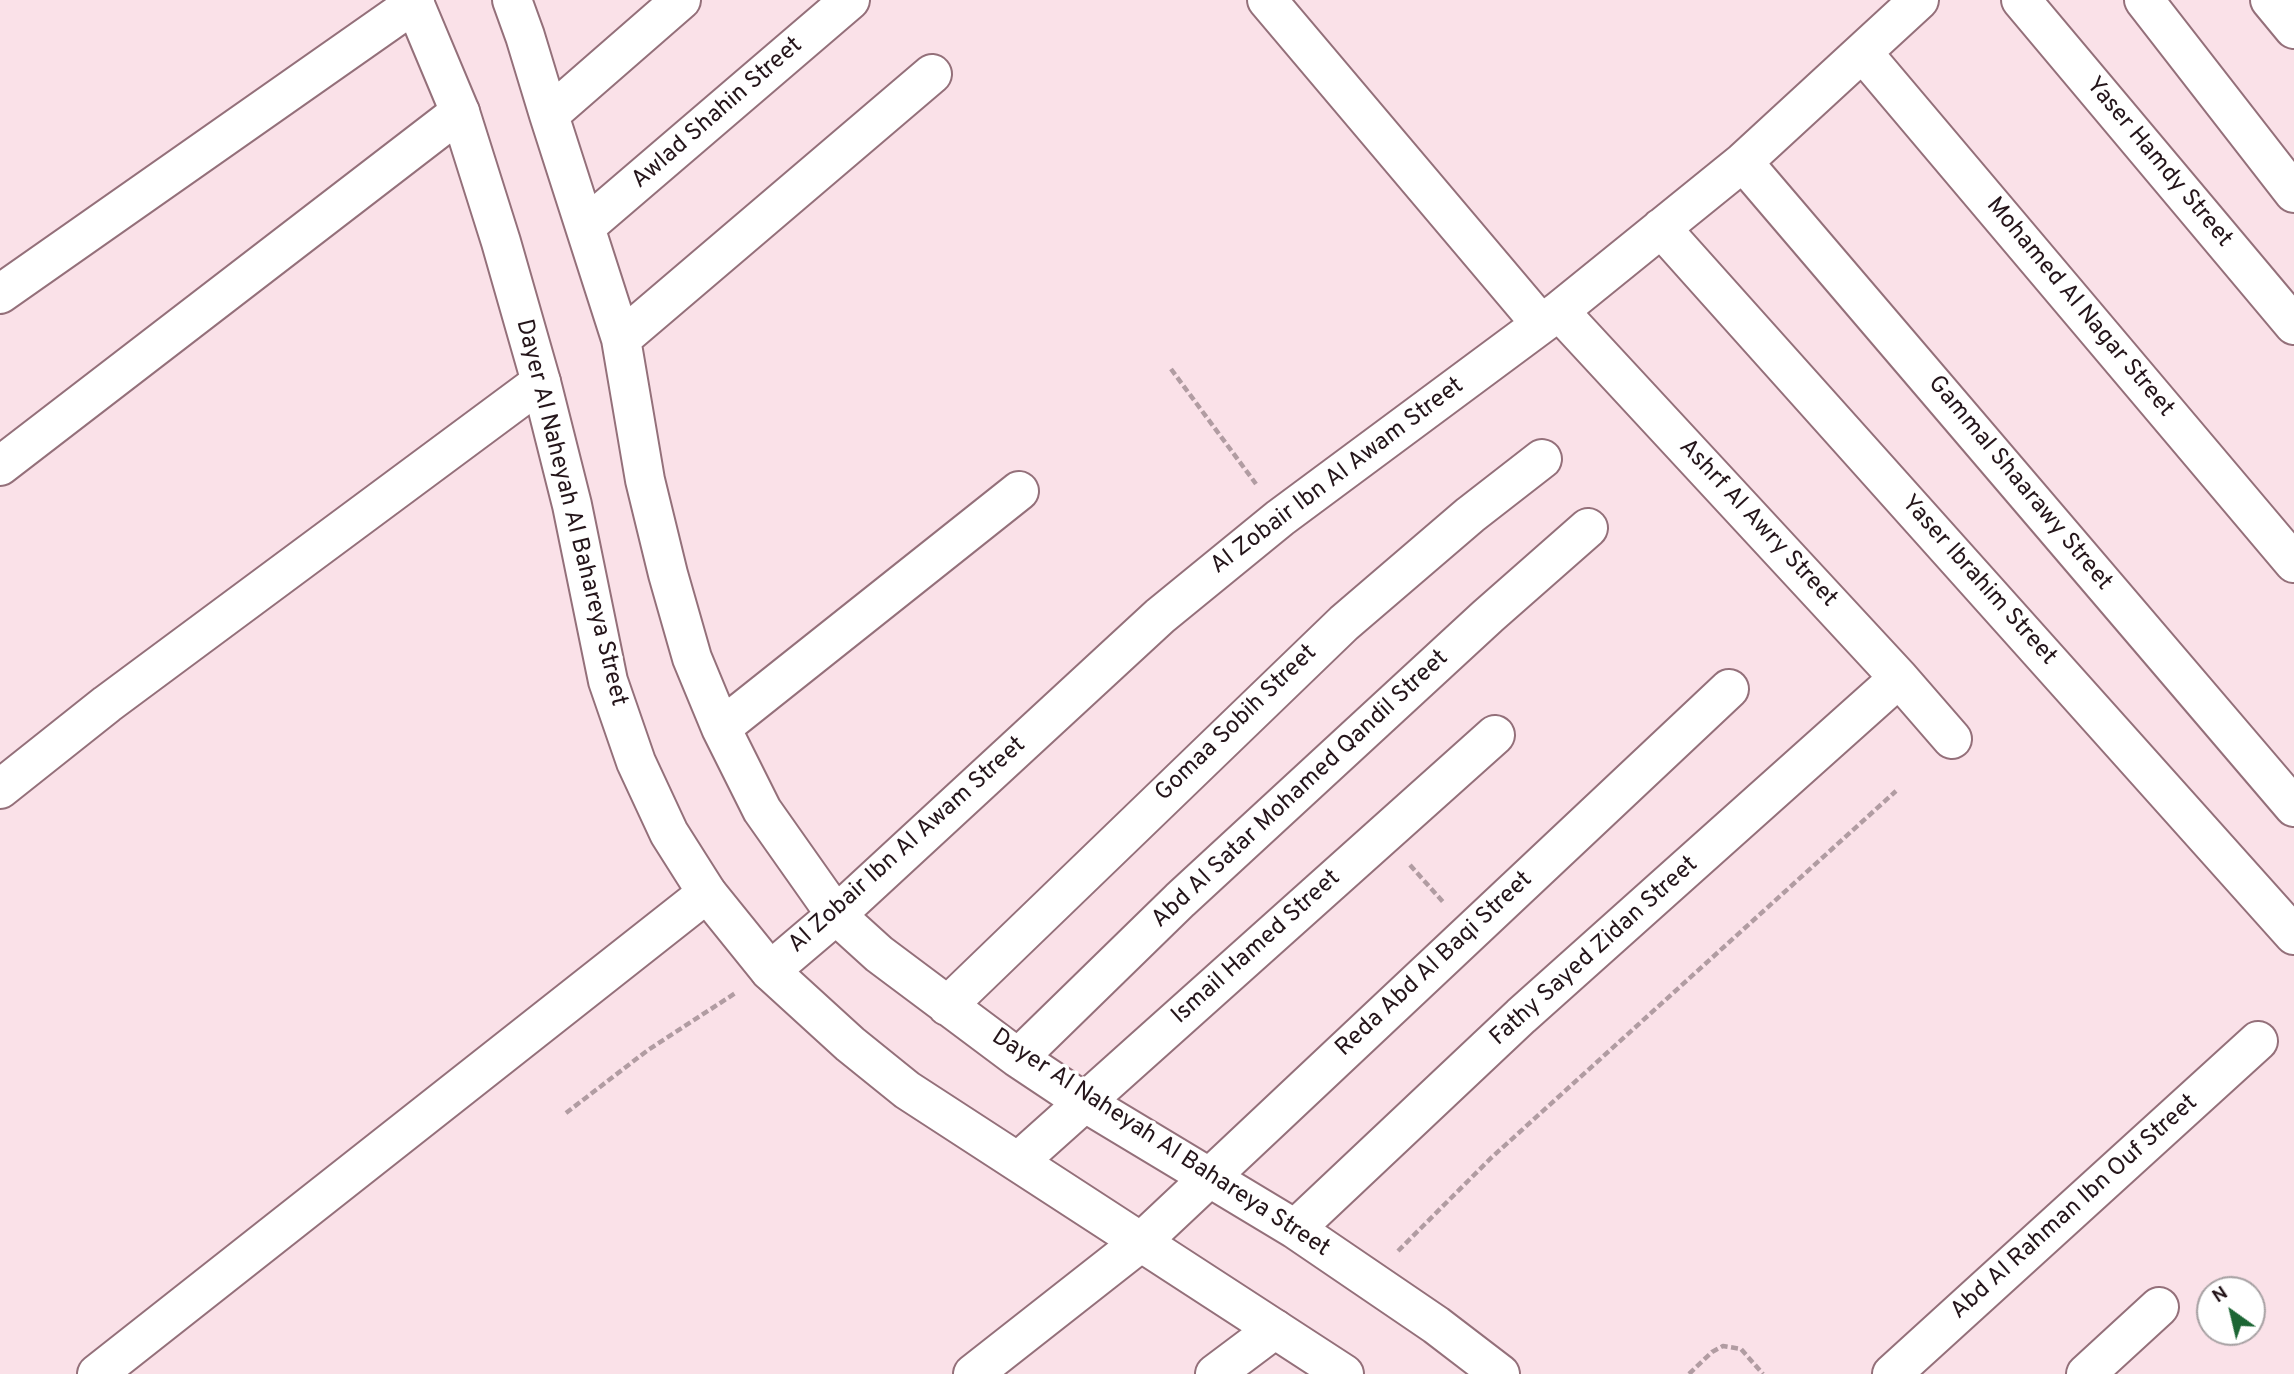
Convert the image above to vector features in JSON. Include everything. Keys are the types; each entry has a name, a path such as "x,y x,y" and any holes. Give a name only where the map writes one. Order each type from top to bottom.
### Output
{"street":[{"name":"Dayer Al Naheyah Al Bahareya Street","path":"512,0 526,36 621,338 645,480 692,658 721,728 762,810 836,915 879,954 1018,1058 1084,1102 1294,1229 1370,1279 1478,1368"},
{"path":"549,116 681,0"},
{"name":"Awlad Shahin Street","path":"586,227 850,0"},
{"name":"Ashrf Al Awry Street","path":"1267,0 1550,318 1899,678 1952,739"},
{"name":"Al Zobair Ibn Al Awam Street","path":"770,971 836,915 1160,616 1280,517 1550,318 1743,162 1920,0"},
{"name":"Yaser Hamdy Street","path":"2021,0 2294,325"},
{"path":"2144,0 2294,192"},
{"path":"2270,0 2294,29"},
{"name":"Dayer Al Naheyah Al Bahareya Street","path":"414,1 460,112 541,382 572,505 608,681 636,762 669,833 707,893 770,971 850,1044 907,1090 1344,1374"},
{"path":"0,294 414,1"},
{"name":"Mohamed Al Nagar Street","path":"1863,53 2294,563"},
{"path":"621,338 932,74"},
{"path":"0,466 460,112"},
{"name":"Gammal Shaarawy Street","path":"1743,162 2294,807"},
{"name":"Yaser Ibrahim Street","path":"1661,228 2294,935"},
{"path":"0,789 107,704 541,382"},
{"name":"Gomaa Sobih Street","path":"947,1006 1344,623 1470,515 1542,459"},
{"path":"721,728 1019,491"},
{"name":"Abd Al Satar Mohamed Qandil Street","path":"1018,1058 1180,900 1488,616 1588,528"},
{"name":"Fathy Sayed Zidan Street","path":"1294,1229 1542,998 1899,678"},
{"name":"Reda Abd Al Baqi Street","path":"973,1374 1141,1242 1729,689"},
{"name":"Ismail Hamed Street","path":"1018,1161 1495,736"},
{"path":"97,1374 707,893"},
{"name":"Abd Al Rahman Ibn Ouf Street","path":"1892,1374 2258,1041"},
{"path":"2086,1374 2159,1307"},
{"path":"1215,1374 1275,1329"}],"path":[{"path":"1171,369 1280,517"},
{"path":"1370,1279 1492,1158 1896,791"},
{"path":"1384,835 1469,933"},
{"path":"566,1113 648,1050 770,971"},
{"path":"1689,1374 1712,1352 1723,1346 1741,1349 1763,1374"}]}
